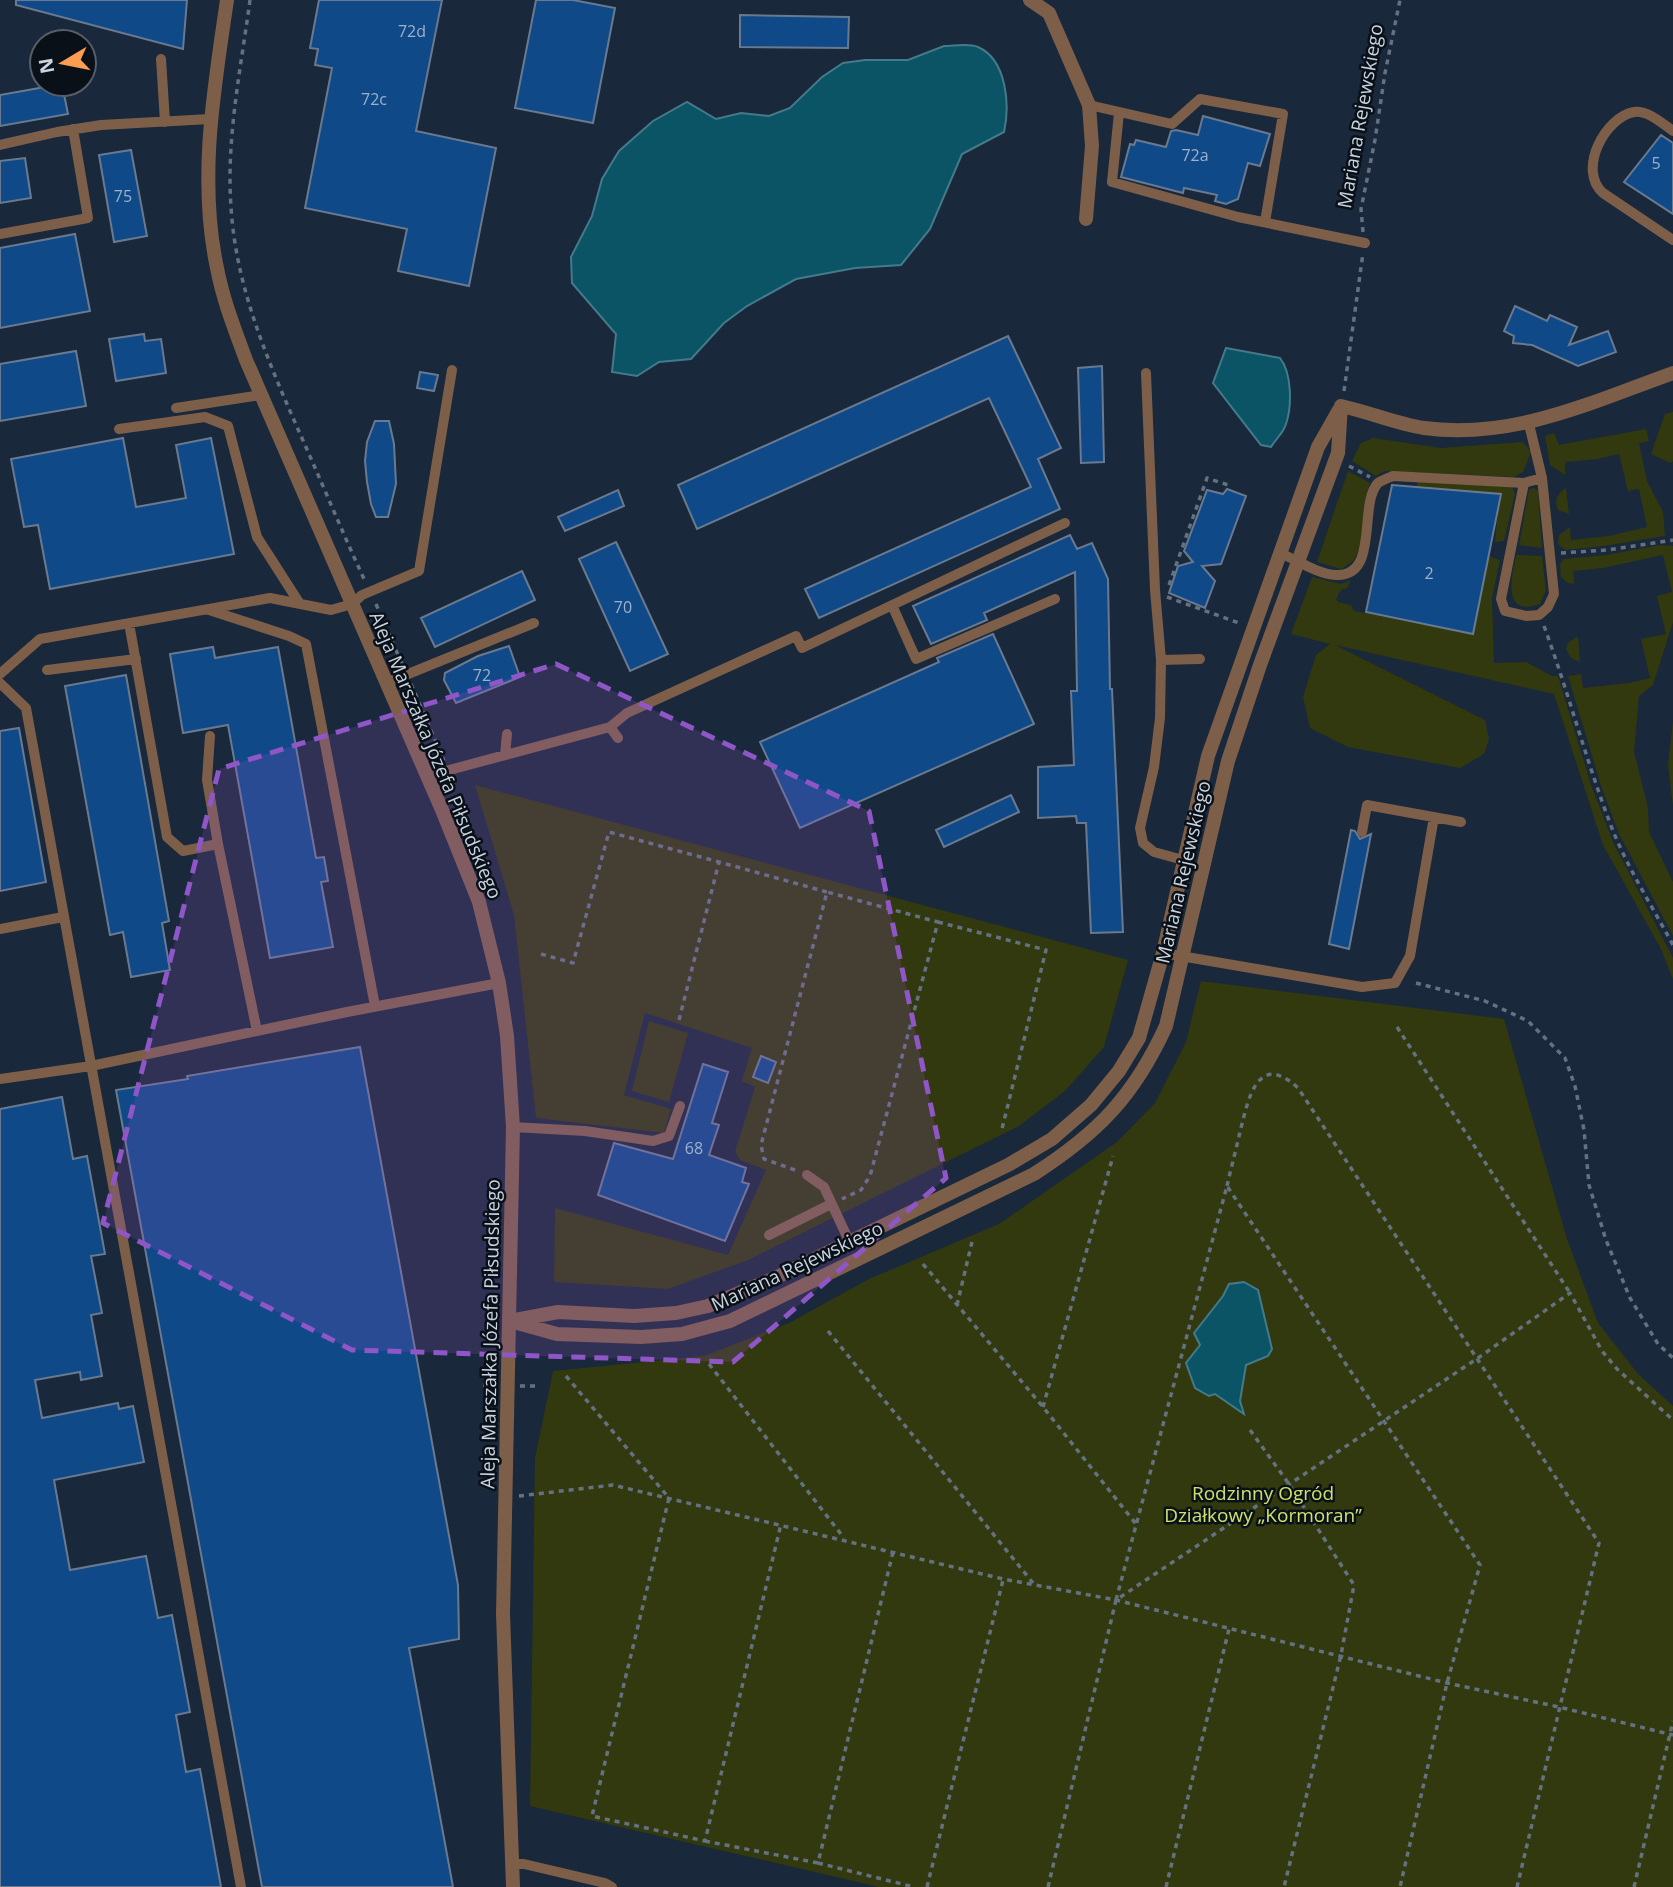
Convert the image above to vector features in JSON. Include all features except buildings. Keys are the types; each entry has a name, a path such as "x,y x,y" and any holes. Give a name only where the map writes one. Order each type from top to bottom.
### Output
{"street":[{"name":"Aleja Marszałka Józefa Piłsudskiego","path":"227,0 210,120 208,186 216,267 227,308 261,395 479,902 499,983 507,1036 513,1127 503,1614 513,1887"},
{"path":"1030,0 1049,13 1089,105 1092,146 1086,219"},
{"path":"1341,406 1423,428 1473,431 1529,424 1673,373"},
{"name":"Mariana Rejewskiego","path":"510,1321 558,1312 634,1316 676,1313 708,1306 775,1278 1008,1165 1052,1139 1091,1105 1119,1071 1139,1038 1163,953 1208,756 1318,447 1341,406"},
{"name":"Mariana Rejewskiego","path":"510,1321 557,1334 649,1336 700,1329 730,1321 1034,1174 1066,1153 1107,1118 1133,1087 1166,1026 1228,761 1259,666 1338,453 1341,406"}],"lane":[{"path":"161,59 165,122"},
{"path":"1089,105 1172,124 1199,99 1283,114 1265,222"},
{"path":"1673,131 1654,118 1636,112 1617,118 1594,152 1591,168 1596,187 1673,240"},
{"path":"1119,113 1112,182 1265,222 1364,243"},
{"path":"0,145 101,125 210,120"},
{"path":"0,234 88,218 73,129"},
{"path":"0,674 40,639 270,598 331,610 352,604 362,595 419,571 452,370"},
{"path":"1146,373 1161,660 1154,767 1140,828 1143,843 1154,852 1183,860"},
{"path":"176,408 261,395"},
{"path":"119,429 205,417 228,426 257,537 300,604"},
{"path":"1524,483 1501,599 1505,611 1526,616 1539,615 1548,607 1554,594 1542,478 1529,424"},
{"path":"1280,553 1315,569 1337,575 1353,569 1363,559 1373,492 1379,482 1393,476 1524,483 1542,478"},
{"path":"427,776 610,727 627,713 796,636 802,648 1065,523"},
{"path":"892,606 916,659 1055,599"},
{"path":"206,609 306,644 375,1006"},
{"path":"129,623 167,837 183,851 218,844"},
{"path":"386,683 534,623"},
{"path":"47,670 82,668 136,659"},
{"path":"1161,660 1200,659"},
{"path":"0,683 26,708 241,1887"},
{"path":"610,727 618,738"},
{"path":"505,755 506,734"},
{"path":"210,736 207,780 257,1031"},
{"path":"1363,832 1367,805 1461,822"},
{"path":"1163,953 1362,987 1395,983 1409,956 1434,817"},
{"path":"0,929 63,917"},
{"path":"0,1079 91,1066 375,1006 499,983"},
{"path":"513,1127 585,1130 653,1141 669,1136 680,1106"},
{"path":"807,1175 824,1187 849,1241"},
{"path":"769,1235 831,1205"},
{"path":"512,1864 524,1864 612,1887"}],"path":[{"path":"250,0 233,121 230,165 230,204 239,266 251,312 281,389 363,578"},
{"name":"Mariana Rejewskiego","path":"1341,406 1364,243 1361,209 1400,0"},
{"path":"1347,465 1379,482"},
{"path":"1157,613 1208,478 1228,485"},
{"path":"1550,551 1562,553 1607,550 1673,540"},
{"path":"1165,596 1241,624"},
{"path":"376,605 404,670"},
{"path":"1539,615 1562,675 1583,746 1614,833 1673,945"},
{"path":"409,680 443,757"},
{"path":"541,954 573,963 609,832 1046,950 1001,1133"},
{"path":"679,1020 719,862"},
{"path":"807,1175 764,1159 761,1145 827,892"},
{"path":"831,1205 860,1190 870,1176 938,922"},
{"path":"1416,983 1485,1001 1528,1021 1565,1058 1575,1086 1584,1130 1589,1185 1606,1240 1630,1297 1658,1344 1673,1359"},
{"path":"1397,1027 1570,1293 1602,1351 1617,1369 1673,1420"},
{"path":"1048,1887 1116,1600 1251,1090 1265,1076 1276,1073 1298,1088 1599,1543 1517,1887"},
{"path":"1043,1407 1113,1156"},
{"path":"1227,1186 1480,1565 1447,1683 1399,1887"},
{"path":"957,1305 972,1242"},
{"path":"923,1264 1043,1407 1136,1524"},
{"path":"1116,1600 1478,1358 1570,1293"},
{"path":"828,1331 1035,1585"},
{"path":"709,1364 846,1539"},
{"path":"566,1376 669,1498"},
{"path":"1250,1430 1289,1484 1354,1585 1341,1655 1284,1887"},
{"path":"507,1497 614,1485 1003,1579 1116,1600 1447,1683 1671,1735"},
{"path":"669,1498 593,1816 818,1863 914,1887"},
{"path":"705,1841 782,1524"},
{"path":"818,1863 893,1551"},
{"path":"927,1887 1003,1579"},
{"path":"1166,1887 1229,1629"},
{"path":"1634,1887 1673,1721"}],"highlighted area":[{"path":"556,664 869,811 946,1178 733,1362 352,1350 103,1223 219,769"}],"green space":[{"path":"1673,412 1673,461 1670,463 1651,454 1665,414"},
{"path":"1646,429 1649,441 1639,443 1647,481 1663,512 1665,536 1565,550 1558,544 1559,535 1570,527 1571,540 1609,536 1647,527 1639,489 1628,491 1619,454 1565,462 1565,475 1550,465 1545,436 1554,433 1559,445"},
{"path":"1373,438 1441,448 1523,442 1531,452 1523,472 1514,477 1385,471 1376,476 1352,461 1361,443"},
{"path":"1348,471 1370,483 1360,547 1354,559 1341,569 1317,562"},
{"path":"1417,481 1512,487 1515,494 1504,541 1495,542 1500,494 1417,488"},
{"path":"1566,488 1569,514 1558,510 1556,503 1558,495"},
{"path":"1529,490 1538,490 1542,548 1519,545"},
{"path":"1660,545 1673,546 1673,622 1653,685 1639,696 1634,752 1648,808 1649,832 1673,882 1673,936 1619,834 1602,789 1568,676 1581,674 1583,688 1650,678 1641,639 1666,634 1657,596 1672,592 1663,555 1603,568 1573,571 1574,584 1561,577 1560,565 1563,559 1606,555"},
{"path":"1516,555 1542,556 1546,590 1540,604 1528,607 1519,605 1514,600 1512,583"},
{"path":"1488,556 1500,560 1492,598 1494,663 1526,662 1552,676 1558,676 1591,785 1614,844 1673,958 1673,979 1661,949 1603,845 1554,694 1335,645 1485,720 1489,739 1484,754 1460,768 1348,747 1310,728 1303,697 1316,655 1330,644 1291,634 1312,577 1341,584 1351,580 1336,599 1351,605 1354,611 1472,634"},
{"path":"1578,636 1580,662 1571,658 1566,649 1568,643"},
{"path":"1673,721 1673,806 1668,765"},
{"path":"475,785 1128,960 1104,1047 1065,1091 1019,1126 748,1260 668,1289 554,1282 555,1208 728,1255 766,1170 740,1160 735,1152 755,1087 742,1081 752,1048 645,1013 624,1095 671,1109 664,1133 536,1118 514,915"},
{"name":"Rodzinny Ogród Działkowy „Kormoran”","path":"1201,981 1504,1019 1567,1239 1598,1323 1639,1375 1673,1406 1673,1887 879,1887 530,1806 535,1458 553,1371 704,1356 789,1323 869,1279 999,1224 1117,1142 1155,1103 1186,1042"},
{"path":"649,1021 688,1033 669,1102 632,1091"}],"water":[{"path":"944,46 978,47 988,53 995,62 1001,72 1006,97 1004,132 962,154 930,229 901,265 855,268 796,279 747,306 724,323 691,359 659,362 637,376 612,372 616,334 572,283 571,257 592,216 602,179 619,151 653,121 687,102 716,119 741,113 769,116 790,108 822,77 843,63 908,60"},
{"path":"1226,348 1280,358 1284,364 1290,390 1288,417 1285,427 1271,447 1261,445 1213,383"},
{"path":"1244,1282 1258,1290 1272,1349 1268,1356 1246,1365 1240,1401 1244,1414 1215,1394 1209,1396 1195,1388 1186,1363 1200,1345 1194,1333 1229,1284"}]}
